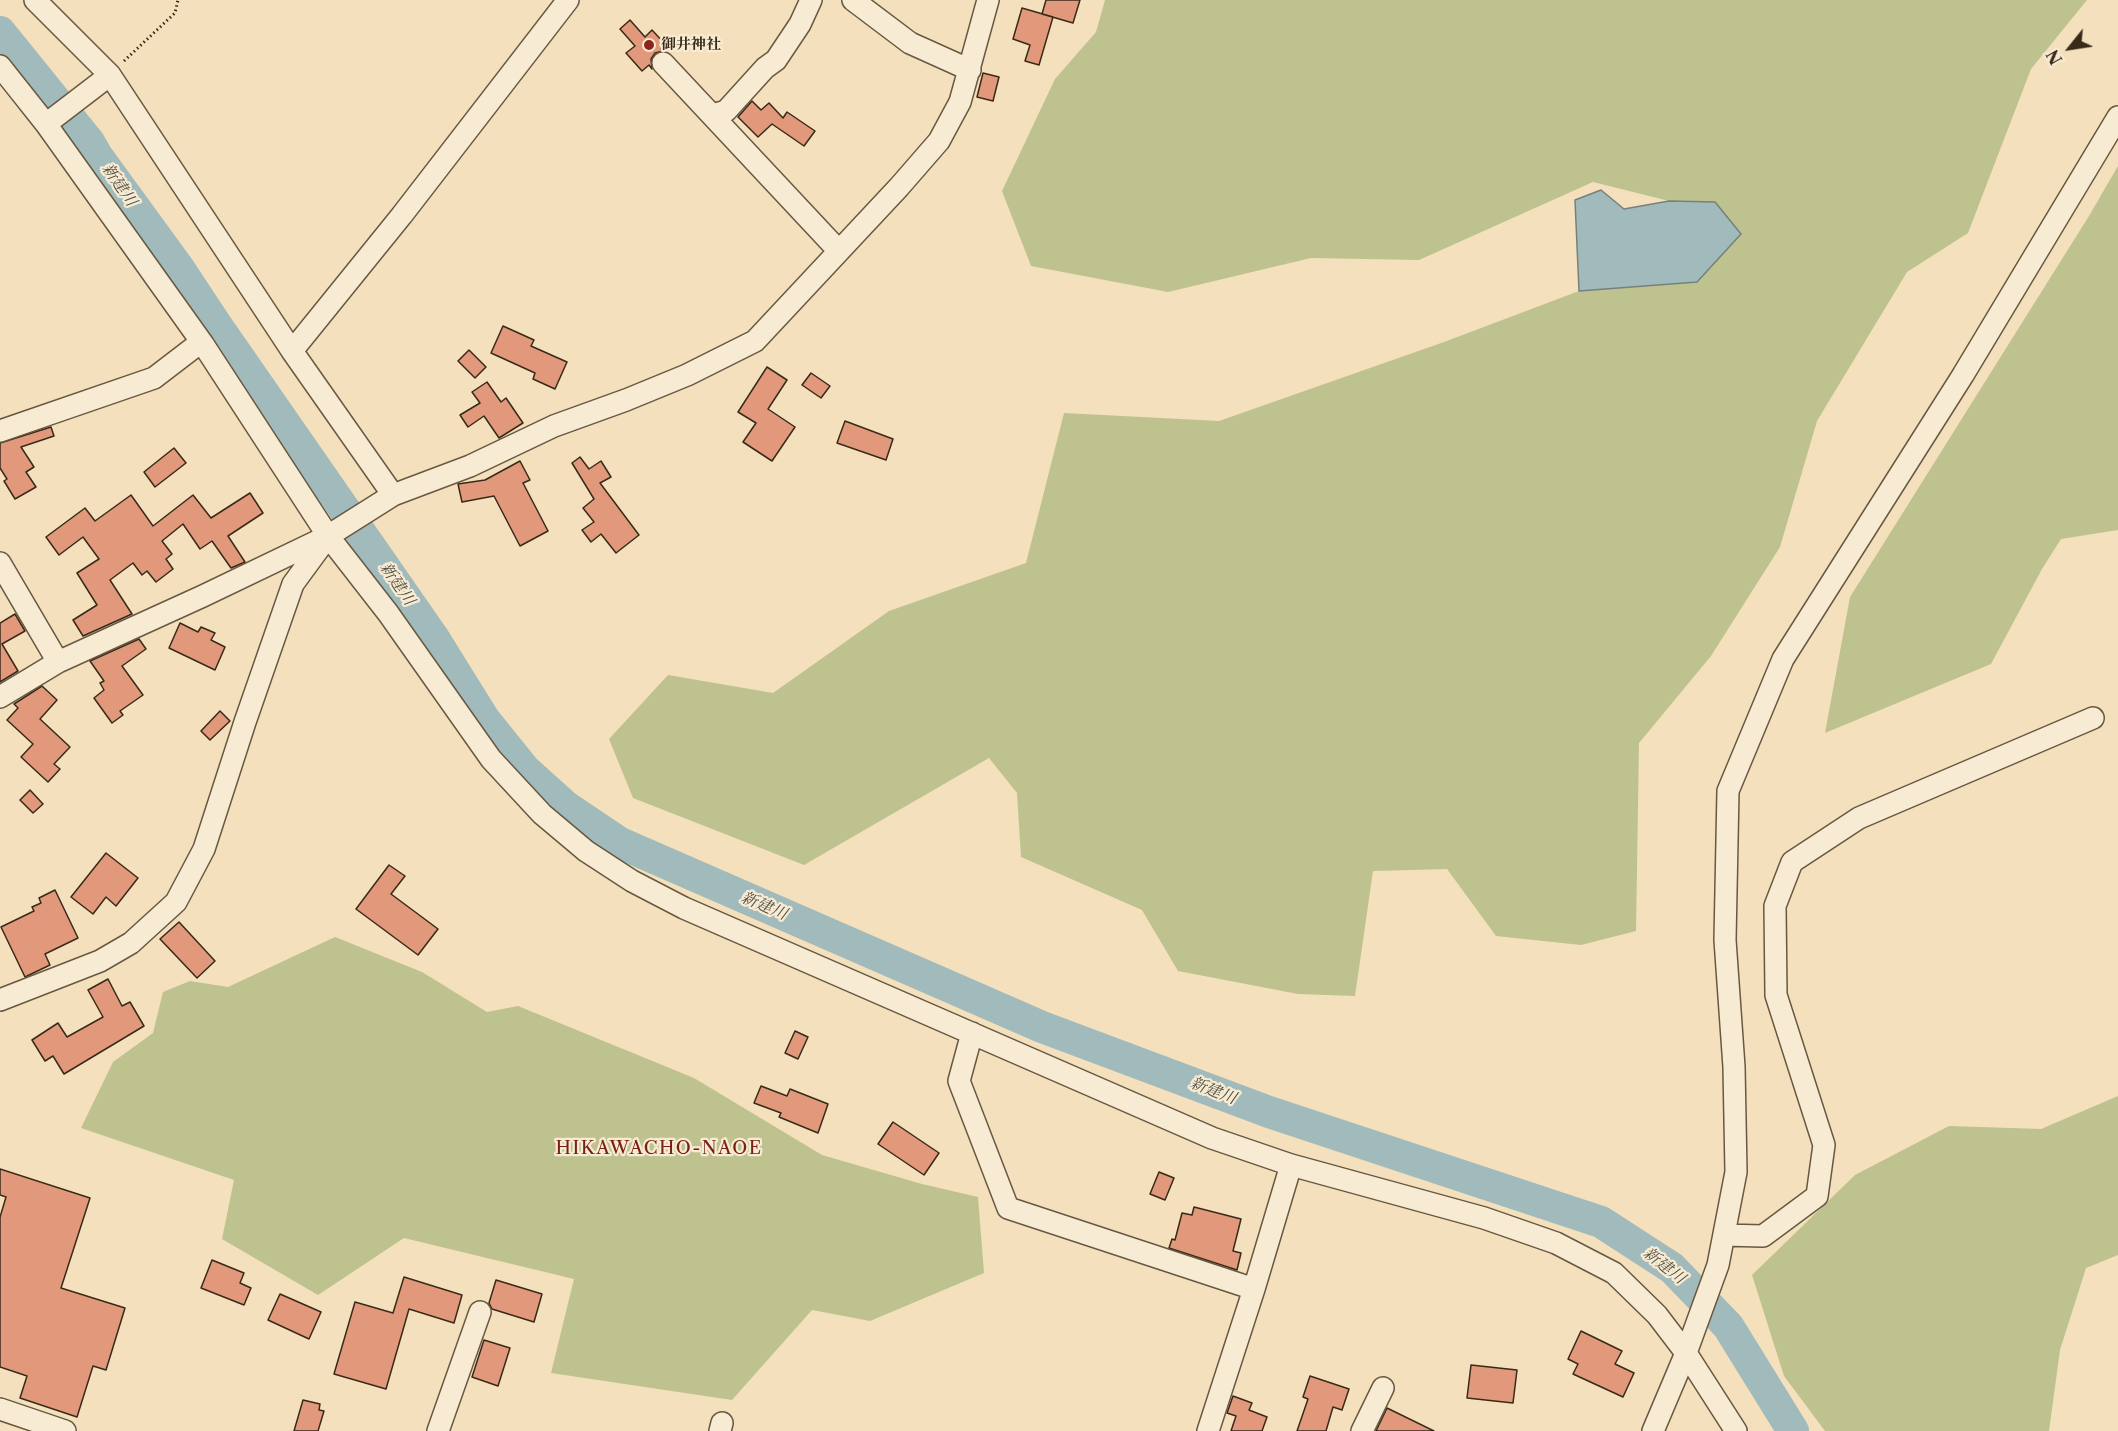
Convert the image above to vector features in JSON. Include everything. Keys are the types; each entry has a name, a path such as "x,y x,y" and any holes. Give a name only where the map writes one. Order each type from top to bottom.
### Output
{"street":[{"path":"35,0 110,75 390,497"},
{"path":"292,351 409,206 568,0"},
{"path":"712,115 726,111 765,68 776,60 800,24 811,0"},
{"path":"853,0 910,43 970,70"},
{"path":"0,697 58,662 204,596 332,534 390,497 470,466 554,426 687,375 754,341 900,187 939,141 960,102 988,0"},
{"path":"663,63 838,250"},
{"path":"0,66 50,121 332,534 491,759 542,814 586,851 632,881 684,908 1212,1138 1291,1165 1484,1218 1556,1243 1614,1273 1657,1315 1686,1353 1736,1431"},
{"path":"50,121 110,75"},
{"path":"1653,1431 1686,1353 1718,1265 1736,1172 1734,1067 1725,939 1728,791 1783,659 1963,375 2118,117"},
{"path":"0,431 154,378 201,342"},
{"path":"0,1000 100,961 132,943 176,902 204,849 293,584 332,534"},
{"path":"0,563 58,662"},
{"path":"1724,1235 1762,1236 1817,1196 1824,1145 1776,995 1775,906 1792,862 1859,818 2093,718"},
{"path":"972,1033 959,1081 1008,1209 1254,1289"},
{"path":"1208,1431 1291,1165"},
{"path":"438,1431 480,1312"},
{"path":"1362,1431 1383,1388"},
{"path":"0,1409 65,1431"}],"path":[{"path":"110,75 175,14 178,0"}],"green space":[{"path":"1105,0 2087,0 2031,69 1968,233 1907,272 1817,421 1780,547 1711,656 1639,743 1636,931 1581,945 1496,936 1447,869 1373,871 1355,996 1298,994 1178,971 1142,910 1021,857 1017,793 989,758 804,865 633,798 609,739 668,675 773,693 889,611 1026,563 1064,413 1219,421 1444,342 1579,291 1697,282 1715,202 1669,201 1593,182 1419,260 1311,258 1168,292 1031,266 1002,191 1055,79 1096,32"},
{"path":"2118,166 2118,530 2061,539 2042,569 1991,664 1825,733 1850,597"},
{"path":"335,937 422,972 487,1012 518,1006 694,1078 822,1155 922,1184 978,1197 984,1273 870,1321 812,1310 732,1400 551,1373 574,1279 404,1238 318,1295 222,1239 234,1180 81,1128 113,1062 153,1033 163,992 190,981 228,987"},
{"path":"2118,1096 2118,1255 2086,1268 2060,1350 2049,1431 1825,1431 1784,1376 1752,1275 1855,1175 1949,1126 2041,1129"}],"water":[{"path":"1601,190 1624,209 1669,201 1715,202 1741,234 1697,282 1579,291 1575,200"}],"building":[{"path":"1046,0 1080,0 1073,23 1042,14"},
{"path":"1022,8 1053,17 1039,65 1025,61 1030,45 1013,39"},
{"name":"御井神社","path":"630,20 645,37 652,30 665,44 661,49 663,51 655,53 651,59 652,69 649,65 642,71 626,53 635,46 620,29"},
{"path":"983,73 999,77 993,101 977,97"},
{"path":"752,101 761,110 769,103 783,118 787,112 815,131 804,146 772,124 758,137 738,117"},
{"path":"503,326 534,340 531,346 567,362 555,389 533,379 535,373 491,353"},
{"path":"469,350 486,367 475,378 458,361"},
{"path":"767,367 787,380 768,409 795,427 772,461 743,442 756,423 738,412"},
{"path":"811,373 830,386 821,398 802,385"},
{"path":"487,382 501,402 506,398 523,423 499,438 484,416 468,427 460,415 480,403 472,392"},
{"path":"845,421 893,439 886,460 837,443"},
{"path":"51,427 54,436 21,447 34,467 26,472 36,487 15,499 4,481 7,479 0,468 0,443"},
{"path":"174,448 186,463 155,487 144,472"},
{"path":"580,457 589,469 601,461 611,477 600,483 639,535 616,553 601,534 591,542 582,530 594,522 583,508 594,499 572,463"},
{"path":"520,461 530,480 523,483 548,531 520,546 494,496 462,502 458,484 485,480"},
{"path":"250,493 263,513 228,536 245,562 231,568 212,541 200,549 183,524 162,541 172,554 166,559 173,569 156,582 147,571 142,575 133,563 110,580 132,614 83,636 73,620 97,605 77,573 99,559 83,537 59,555 46,537 85,508 95,521 131,495 153,526 193,495 211,518"},
{"path":"15,614 25,631 2,644 18,671 0,682 0,623"},
{"path":"180,623 198,632 201,627 215,633 211,640 225,647 215,670 169,648"},
{"path":"139,639 146,649 122,666 143,695 120,711 123,715 112,723 94,698 104,690 100,683 104,681 90,661"},
{"path":"42,686 57,700 40,719 70,747 54,764 60,769 48,782 21,757 33,744 7,720 18,708 14,704"},
{"path":"220,711 230,721 210,740 201,731"},
{"path":"30,790 43,804 33,813 20,800"},
{"path":"106,853 138,878 116,906 106,897 93,914 71,897"},
{"path":"389,865 405,876 391,894 438,929 418,955 356,909"},
{"path":"55,890 78,938 45,954 50,965 25,977 1,927 34,911 32,907 41,903 39,898"},
{"path":"179,922 215,961 197,978 160,939"},
{"path":"108,979 122,1006 130,1002 144,1026 64,1074 53,1056 45,1061 32,1040 58,1023 67,1037 103,1017 88,990"},
{"path":"795,1031 808,1037 798,1059 785,1053"},
{"path":"761,1086 787,1096 790,1089 828,1104 818,1133 779,1117 781,1113 754,1103"},
{"path":"893,1122 939,1153 924,1175 878,1144"},
{"path":"0,1169 90,1198 61,1288 125,1308 106,1370 93,1366 77,1417 20,1398 27,1376 0,1367 0,1217 6,1197 0,1195"},
{"path":"1159,1172 1174,1178 1165,1200 1150,1194"},
{"path":"1194,1207 1241,1219 1233,1251 1241,1253 1237,1270 1169,1248 1172,1239 1175,1240 1182,1213 1192,1215"},
{"path":"212,1260 244,1273 240,1283 251,1288 244,1305 201,1288"},
{"path":"404,1277 462,1295 454,1323 409,1309 386,1389 334,1374 355,1302 393,1313"},
{"path":"496,1280 542,1294 534,1322 492,1309 489,1303"},
{"path":"280,1294 321,1312 309,1339 268,1320"},
{"path":"1581,1331 1622,1351 1615,1364 1634,1373 1623,1397 1573,1374 1578,1364 1568,1359"},
{"path":"484,1340 510,1348 498,1386 472,1377"},
{"path":"1471,1365 1517,1370 1513,1403 1467,1398"},
{"path":"1310,1376 1349,1389 1342,1410 1333,1407 1326,1431 1297,1431 1308,1399 1303,1397"},
{"path":"1233,1396 1252,1403 1249,1410 1267,1417 1262,1431 1231,1431 1236,1416 1227,1413"},
{"path":"303,1400 320,1404 319,1410 324,1411 318,1431 294,1431"},
{"path":"1387,1408 1434,1431 1376,1431"}],"waterway":[{"name":"新建川","path":"0,32 89,142 180,270 433,637 484,719 525,770 565,806 620,843 1042,1027 1269,1112 1601,1222 1672,1268 1728,1326 1793,1431"}],"place":[{"name":"御井神社","path":"649,45"}],"district":[{"name":"HIKAWACHO-NAOE","path":"659,1149"}]}
